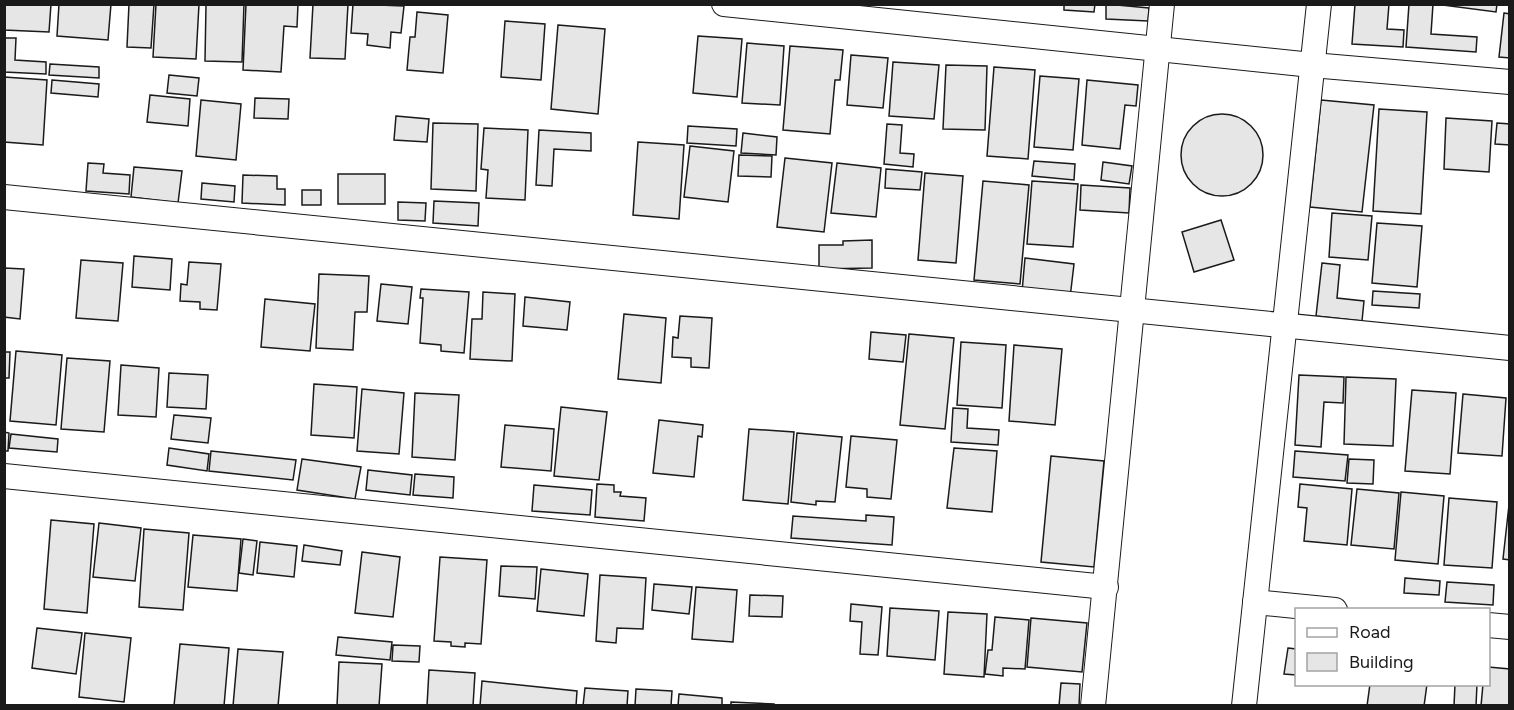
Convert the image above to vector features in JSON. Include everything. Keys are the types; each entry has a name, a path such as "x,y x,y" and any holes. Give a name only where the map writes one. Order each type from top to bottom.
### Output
{"street":[{"path":"724,4 1312,65 1509,82"},
{"path":"1093,705 1162,4"},
{"path":"1244,705 1319,4"},
{"path":"4,197 1509,348"},
{"path":"4,476 1106,587"},
{"path":"1255,602 1324,608"},
{"path":"1490,624 1509,627"}],"building":[{"path":"5,4 51,4 49,32 4,30"},
{"path":"59,4 111,4 108,40 57,36"},
{"path":"129,4 154,4 151,48 127,47"},
{"path":"156,4 199,4 196,59 153,57"},
{"path":"206,4 244,4 242,62 205,61"},
{"path":"246,4 298,4 297,27 284,26 281,72 243,70"},
{"path":"313,4 348,4 345,59 310,58"},
{"path":"353,4 404,6 401,33 391,32 390,48 367,45 368,34 351,33"},
{"path":"1064,4 1095,4 1094,12 1064,10"},
{"path":"1106,4 1149,8 1148,21 1106,19"},
{"path":"1355,4 1389,4 1387,29 1404,30 1403,47 1352,44"},
{"path":"1409,4 1433,4 1431,34 1477,37 1476,52 1406,47"},
{"path":"1435,4 1497,4 1496,12"},
{"path":"417,12 448,15 443,73 407,70 410,37 415,37"},
{"path":"1504,13 1510,14 1510,58 1499,57"},
{"path":"505,21 545,24 541,80 501,77"},
{"path":"558,25 605,29 598,114 551,109"},
{"path":"698,36 742,39 737,97 693,93"},
{"path":"4,38 16,38 15,60 46,62 46,74 4,72"},
{"path":"747,43 784,46 780,105 742,103"},
{"path":"790,46 843,50 840,80 835,80 830,134 783,130"},
{"path":"851,55 888,58 883,108 847,105"},
{"path":"893,62 939,65 934,119 889,116"},
{"path":"50,64 99,67 99,78 49,75"},
{"path":"946,65 987,66 985,130 943,129"},
{"path":"994,67 1035,70 1028,159 987,156"},
{"path":"169,75 199,78 197,96 167,93"},
{"path":"1040,76 1079,79 1073,150 1034,147"},
{"path":"4,77 47,80 43,145 4,142"},
{"path":"52,80 99,84 98,97 51,93"},
{"path":"1087,80 1138,85 1136,106 1125,105 1120,149 1082,145"},
{"path":"150,95 190,99 188,126 147,122"},
{"path":"255,98 289,99 288,119 254,118"},
{"path":"201,100 241,104 236,160 196,156"},
{"path":"1321,100 1374,105 1362,212 1310,207"},
{"path":"1379,109 1427,112 1421,214 1373,211"},
{"path":"1222,114 1238,117 1251,126 1260,139 1263,155 1260,171 1251,184 1238,193 1222,196 1206,193 1193,184 1184,171 1181,155 1184,139 1193,126 1206,117"},
{"path":"396,116 429,119 427,142 394,140"},
{"path":"1446,118 1492,121 1489,172 1444,169"},
{"path":"433,123 478,124 476,191 431,189"},
{"path":"1497,123 1510,124 1510,145 1495,144"},
{"path":"887,124 902,125 900,153 914,154 913,167 884,164"},
{"path":"688,126 737,129 736,146 687,143"},
{"path":"484,128 528,130 525,200 486,198 488,170 481,169"},
{"path":"539,130 591,133 591,151 554,149 552,186 536,185"},
{"path":"743,133 777,137 776,155 741,153"},
{"path":"638,142 684,145 679,219 633,215"},
{"path":"690,146 734,151 728,202 684,197"},
{"path":"739,155 772,156 771,177 738,176"},
{"path":"785,158 832,163 824,232 777,227"},
{"path":"1034,161 1075,164 1074,180 1032,176"},
{"path":"1103,162 1132,166 1129,184 1101,180"},
{"path":"88,163 104,164 103,173 130,175 129,194 86,191"},
{"path":"837,163 881,168 876,217 831,213"},
{"path":"134,167 182,171 178,203 131,197"},
{"path":"886,169 922,172 920,190 885,188"},
{"path":"925,173 963,176 956,263 918,260"},
{"path":"338,174 385,174 385,204 338,204"},
{"path":"243,175 277,176 277,189 285,189 285,205 242,203"},
{"path":"983,181 1029,185 1020,284 974,280"},
{"path":"1032,181 1078,184 1073,247 1027,244"},
{"path":"202,183 235,186 234,202 201,199"},
{"path":"1081,185 1130,188 1129,213 1080,210"},
{"path":"302,190 321,190 321,205 302,205"},
{"path":"434,201 479,203 478,226 433,223"},
{"path":"398,202 426,203 425,221 398,220"},
{"path":"1332,213 1372,216 1368,260 1329,257"},
{"path":"1221,220 1234,260 1194,272 1182,232"},
{"path":"1377,223 1422,226 1417,287 1372,283"},
{"path":"872,240 872,268 819,269 819,245 843,245 843,241"},
{"path":"134,256 172,259 170,290 132,287"},
{"path":"1025,258 1074,264 1070,298 1022,292"},
{"path":"81,260 123,263 118,321 76,318"},
{"path":"189,262 221,264 217,310 200,309 200,302 180,301 181,284 187,285"},
{"path":"1322,263 1340,265 1337,298 1364,301 1362,321 1316,316"},
{"path":"4,268 24,269 20,319 4,317"},
{"path":"319,274 369,276 367,312 355,312 353,350 316,348"},
{"path":"381,284 412,287 408,324 377,321"},
{"path":"421,289 469,292 464,353 441,351 441,345 420,343 423,298 420,298"},
{"path":"1373,291 1420,294 1419,308 1372,305"},
{"path":"483,292 515,294 512,361 470,359 472,319 482,319"},
{"path":"525,297 570,302 567,330 523,326"},
{"path":"265,299 315,304 310,351 261,347"},
{"path":"624,314 666,318 661,383 618,379"},
{"path":"680,316 712,318 709,368 691,367 691,358 672,357 673,337 678,338"},
{"path":"871,332 906,335 903,362 869,359"},
{"path":"909,334 954,338 945,429 900,425"},
{"path":"961,342 1006,345 1002,408 957,405"},
{"path":"1014,345 1062,349 1055,425 1009,421"},
{"path":"16,351 62,355 56,425 10,421"},
{"path":"4,352 10,352 9,378 4,378"},
{"path":"67,358 110,361 104,432 61,429"},
{"path":"121,365 159,368 156,417 118,415"},
{"path":"169,373 208,375 206,409 167,407"},
{"path":"1299,375 1344,377 1343,403 1324,402 1321,447 1295,445"},
{"path":"1346,377 1396,379 1393,446 1344,444"},
{"path":"314,384 357,387 354,438 311,435"},
{"path":"362,389 404,393 399,454 357,451"},
{"path":"1412,390 1456,393 1450,474 1405,471"},
{"path":"415,393 459,395 455,460 412,457"},
{"path":"1463,394 1506,398 1502,456 1458,453"},
{"path":"561,407 607,412 599,480 554,476"},
{"path":"953,408 968,409 967,428 999,430 998,445 951,442"},
{"path":"174,415 211,418 208,443 171,439"},
{"path":"659,420 703,425 702,437 698,436 694,477 653,473"},
{"path":"505,425 554,429 551,471 501,467"},
{"path":"749,429 794,432 788,504 743,500"},
{"path":"4,432 9,433 8,451 4,451"},
{"path":"797,433 842,437 835,502 816,501 816,505 791,502"},
{"path":"11,434 58,439 57,452 9,448"},
{"path":"851,436 897,440 891,499 867,497 867,489 846,487"},
{"path":"169,448 209,454 207,471 167,465"},
{"path":"954,448 997,451 992,512 947,508"},
{"path":"211,451 296,460 293,480 209,471"},
{"path":"1295,451 1348,455 1345,481 1293,477"},
{"path":"1051,456 1104,461 1094,567 1041,562"},
{"path":"302,459 361,467 355,499 297,490"},
{"path":"1349,459 1374,460 1373,484 1347,483"},
{"path":"368,470 412,475 410,495 366,490"},
{"path":"415,474 454,477 453,498 413,495"},
{"path":"597,484 614,485 614,492 621,492 620,496 646,498 644,521 595,517"},
{"path":"1300,484 1352,489 1347,545 1304,541 1307,508 1298,507"},
{"path":"534,485 592,490 590,515 532,511"},
{"path":"1357,489 1399,493 1394,549 1351,545"},
{"path":"1401,492 1444,496 1438,564 1395,560"},
{"path":"1449,498 1497,502 1492,568 1444,565"},
{"path":"1510,505 1510,560 1503,559"},
{"path":"866,515 894,517 892,545 791,538 793,516 866,521"},
{"path":"51,520 94,524 87,613 44,609"},
{"path":"99,523 141,528 135,581 93,577"},
{"path":"144,529 189,533 183,610 139,607"},
{"path":"193,535 241,539 237,591 188,587"},
{"path":"243,539 257,541 253,575 239,573"},
{"path":"260,542 297,546 294,577 257,573"},
{"path":"304,545 342,551 340,565 302,561"},
{"path":"362,552 400,557 393,617 355,613"},
{"path":"440,557 487,560 481,644 465,643 465,647 451,646 451,642 434,641"},
{"path":"501,566 537,567 535,599 499,596"},
{"path":"541,569 588,574 584,616 537,611"},
{"path":"600,575 646,578 643,629 617,628 616,643 596,641"},
{"path":"1405,578 1440,581 1439,595 1404,593"},
{"path":"1447,582 1494,585 1493,605 1445,602"},
{"path":"654,584 692,587 689,614 652,610"},
{"path":"696,587 737,590 733,642 692,639"},
{"path":"750,595 783,596 782,617 749,616"},
{"path":"851,604 882,607 878,655 860,654 862,622 850,621"},
{"path":"890,608 939,611 935,660 887,656"},
{"path":"948,612 987,614 984,677 944,674"},
{"path":"995,617 1029,620 1025,669 1003,668 1003,676 985,674 988,650 992,650"},
{"path":"1031,618 1087,623 1082,672 1027,667"},
{"path":"37,628 82,633 76,674 32,668"},
{"path":"85,633 131,638 124,702 79,697"},
{"path":"338,637 392,642 390,660 336,655"},
{"path":"180,644 229,648 224,706 174,706"},
{"path":"393,645 420,646 419,662 392,661"},
{"path":"1288,648 1295,649 1295,675 1284,674"},
{"path":"238,649 283,652 278,706 233,706"},
{"path":"339,662 382,664 379,706 337,706"},
{"path":"1490,667 1510,669 1510,706 1481,706 1483,686 1490,686"},
{"path":"429,670 475,673 473,706 427,706"},
{"path":"482,681 577,691 576,706 480,706"},
{"path":"1061,683 1080,684 1079,706 1059,706"},
{"path":"1370,686 1427,686 1424,706 1367,706"},
{"path":"1455,686 1477,686 1476,706 1454,706"},
{"path":"585,688 628,691 627,706 583,706"},
{"path":"636,689 672,691 671,706 635,706"},
{"path":"679,694 722,698 722,706 678,706"},
{"path":"731,702 774,704 774,706 731,706"}]}
